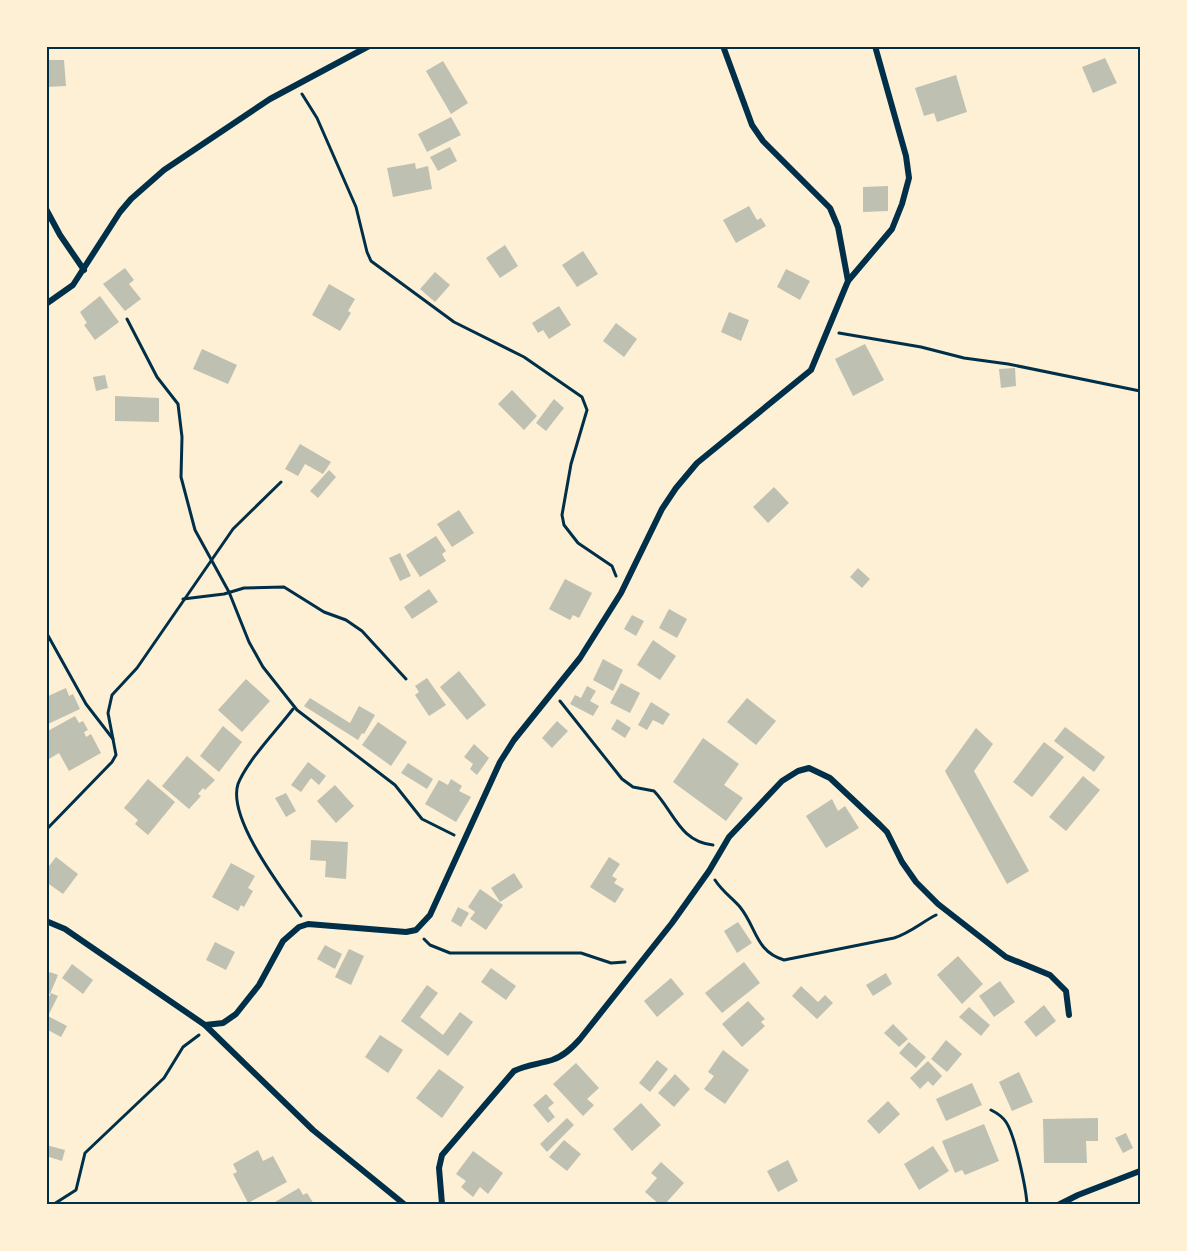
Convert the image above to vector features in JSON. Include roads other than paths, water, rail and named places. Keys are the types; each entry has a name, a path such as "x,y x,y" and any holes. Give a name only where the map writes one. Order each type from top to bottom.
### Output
{"street":[{"path":"46,304 64,293 84,270 120,212 131,199 157,177 270,99 369,46"},
{"path":"723,46 752,125 763,141 830,208 838,227 848,281"},
{"path":"205,1025 223,1023 236,1014 259,986 283,941 299,927 308,924 406,932 416,930 430,915 500,762 514,740 580,658 621,593 662,510 676,488 697,464 812,370 848,281 892,229 909,178 906,156 875,46"},
{"path":"46,209 60,235 84,270"},
{"path":"442,1204 439,1168 442,1155 452,1141 514,1071 552,1060 570,1050 672,924 709,871 729,837 772,789 788,777 809,768 830,778 873,817 887,832 902,862 916,882 946,910 1006,957 1050,975 1066,991 1069,1015"},
{"path":"46,921 81,940 205,1025 307,1124 404,1204"},
{"path":"1060,1204 1140,1171"}]}
